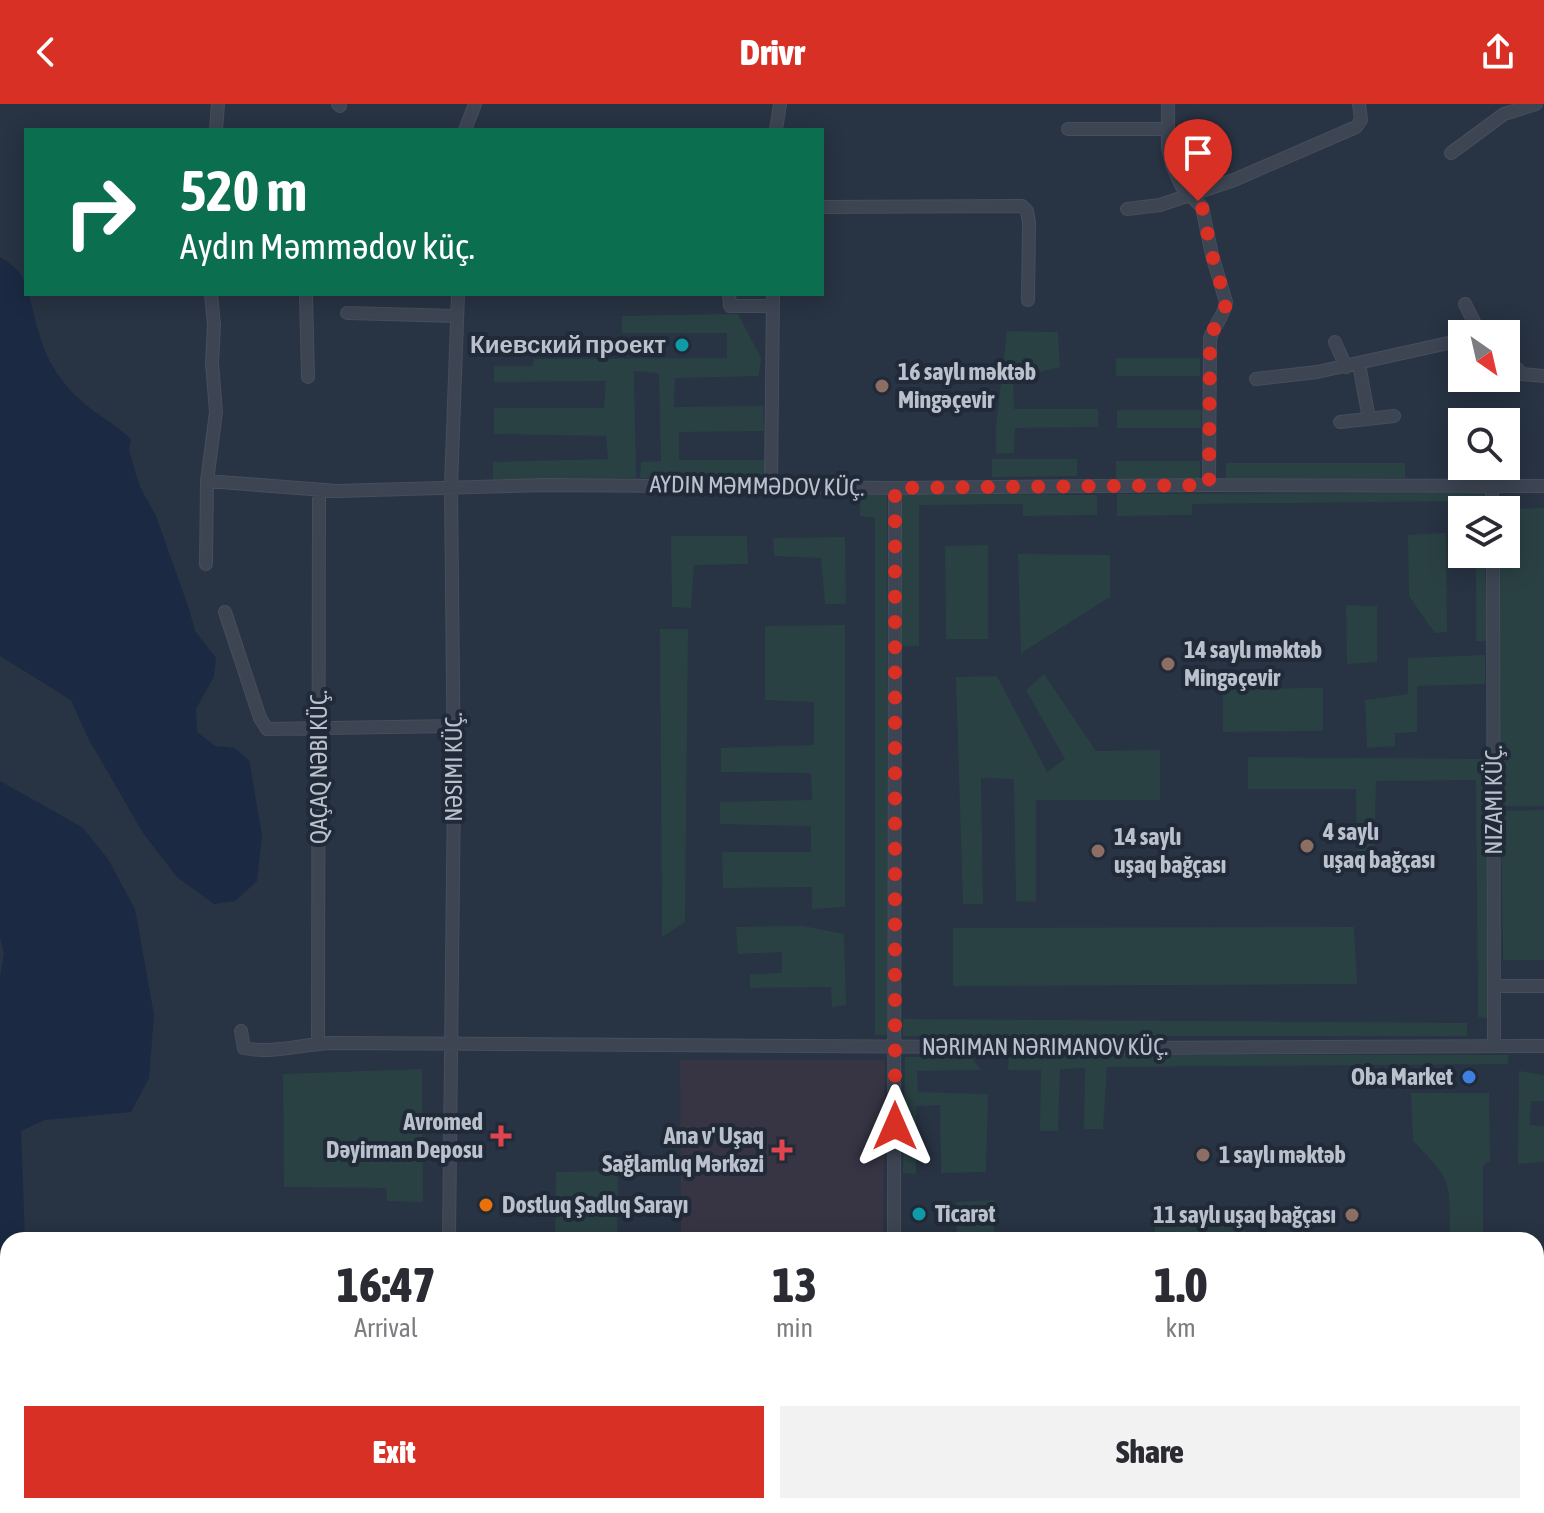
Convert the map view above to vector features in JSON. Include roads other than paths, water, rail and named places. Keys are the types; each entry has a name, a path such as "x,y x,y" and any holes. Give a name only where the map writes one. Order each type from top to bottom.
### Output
{"street":[{"path":"216,128 218,104"},
{"path":"466,128 475,104"},
{"path":"776,128 780,104"},
{"path":"1168,104 1168,148 1176,178 1202,207 1226,302 1210,339 1209,485"},
{"path":"1127,209 1160,205 1253,173 1356,127 1361,120 1359,104"},
{"path":"1451,153 1473,140 1504,114 1536,104"},
{"path":"1068,129 1168,129"},
{"path":"824,207 1022,206 1027,211 1029,223 1028,300"},
{"path":"206,564 207,481 216,412 211,296"},
{"path":"306,296 308,377"},
{"name":"NƏSIMI KÜÇ.","path":"449,1232 454,726 451,486 458,296"},
{"path":"729,296 730,306 772,300 771,485"},
{"path":"1465,304 1473,320"},
{"path":"347,313 457,316"},
{"path":"1335,342 1346,367"},
{"path":"1256,379 1346,367 1448,343"},
{"path":"1359,364 1369,419"},
{"path":"1520,372 1544,376"},
{"path":"1340,422 1394,416"},
{"path":"207,481 319,490 451,486 1544,486"},
{"path":"1492,486 1492,496"},
{"path":"894,1232 895,488"},
{"name":"QAÇAQ NƏBI KÜÇ.","path":"318,1044 319,490"},
{"name":"NIZAMI KÜÇ.","path":"1493,568 1494,1046"},
{"path":"225,612 263,726 267,729 454,726"},
{"path":"1494,986 1544,986"},
{"name":"NƏRIMAN NƏRIMANOV KÜÇ.","path":"241,1031 244,1048 250,1049 285,1049 318,1044 1544,1046"}],"water":[{"path":"0,257 22,276 24,296 29,296 44,349 65,384 82,402 131,439 129,451 140,487 156,516 195,631 216,658 214,676 196,709 197,732 215,746 234,748 249,760 262,835 257,881 235,901 214,904 177,877 143,833 88,738 71,700 0,656"},
{"path":"0,781 82,827 108,859 135,909 154,1015 149,1078 131,1112 45,1120 21,1131 25,1232 0,1232 0,977 4,954 0,937"}],"place":[{"name":"Киевский проект","path":"682,345"},
{"name":"16 saylı məktəb Mingəçevir","path":"882,386"},
{"name":"14 saylı məktəb Mingəçevir","path":"1168,664"},
{"name":"4 saylı uşaq bağçası","path":"1307,846"},
{"name":"14 saylı uşaq bağçası","path":"1098,851"},
{"name":"Oba Market","path":"1469,1077"},
{"name":"Avromed Dəyirman Deposu","path":"501,1136"},
{"name":"Ana v' Uşaq Sağlamlıq Mərkəzi","path":"782,1150"},
{"name":"1 saylı məktəb","path":"1203,1155"},
{"name":"Dostluq Şadlıq Sarayı","path":"486,1205"},
{"name":"Ticarət","path":"919,1214"},
{"name":"11 saylı uşaq bağçası","path":"1352,1215"}]}
